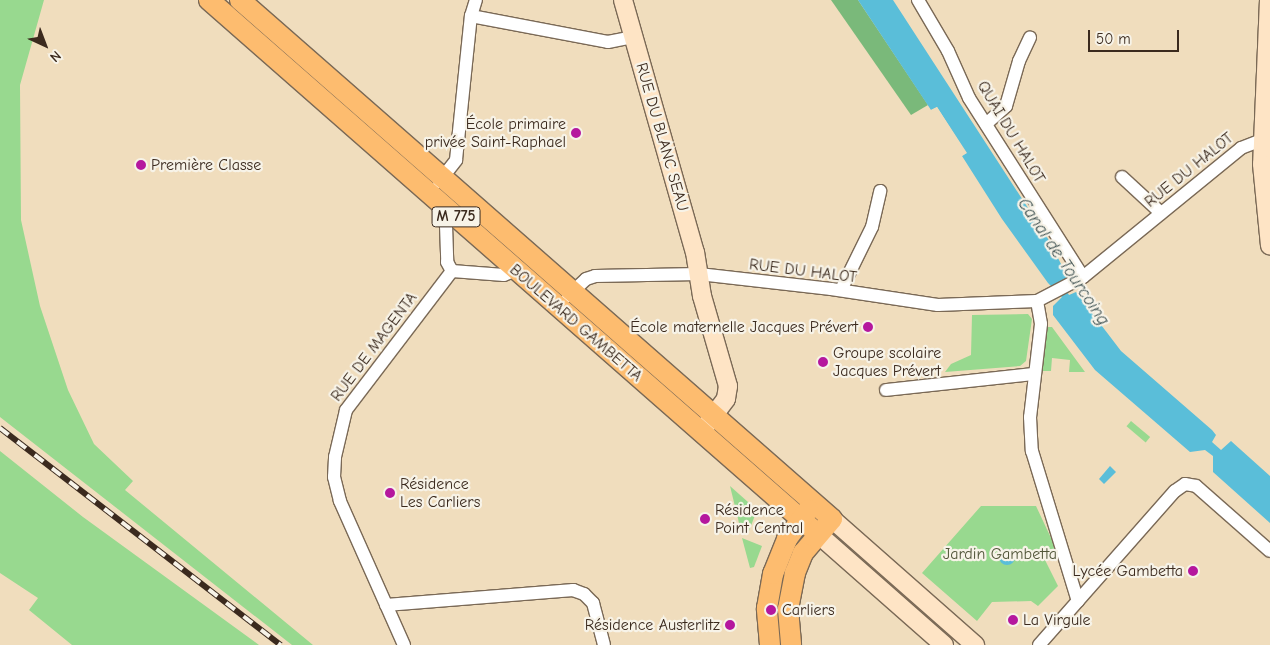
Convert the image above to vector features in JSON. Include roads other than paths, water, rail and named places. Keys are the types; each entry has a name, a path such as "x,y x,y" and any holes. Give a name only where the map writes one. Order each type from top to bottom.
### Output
{"main road":[{"name":"BOULEVARD GAMBETTA","path":"209,0 818,534"},
{"name":"BOULEVARD GAMBETTA","path":"240,0 832,519"},
{"path":"770,645 767,608 773,574 787,538 800,519 815,503"},
{"path":"791,645 787,619 791,586 803,553 832,519"}],"street":[{"path":"428,193 443,178 456,160 471,16 476,0"},
{"name":"RUE DU BLANC SEAU","path":"623,0 729,390 726,399 713,416 704,434"},
{"name":"QUAI DU HALOT","path":"918,0 986,124 1083,277"},
{"path":"1269,0 1262,140 1262,184 1270,246"},
{"path":"471,16 608,42 633,37"},
{"path":"986,124 1006,106 1019,61 1030,37"},
{"name":"RUE DU HALOT","path":"558,307 572,292 595,276 699,274 841,290 938,305 1037,301 1055,294 1083,277 1241,148 1262,140"},
{"path":"1122,177 1161,213"},
{"path":"841,290 872,227 880,191"},
{"path":"452,214 446,225 447,259 452,271 504,275 516,270"},
{"name":"RUE DE MAGENTA","path":"404,645 337,490 334,463 339,426 349,405 452,271"},
{"path":"1037,301 1041,324 1034,374 1032,452 1078,601"},
{"path":"886,390 1034,374"},
{"path":"1039,645 1175,491 1188,483 1196,486 1270,552"},
{"name":"BOULEVARD GAMBETTA","path":"832,519 976,645"},
{"name":"BOULEVARD GAMBETTA","path":"818,534 944,645"},
{"path":"386,605 573,590 584,594 592,603 604,645"}],"water":[{"path":"858,0 893,0 1050,242 1068,278 1064,287 1069,295 1076,292 1121,351 1212,430 1216,435 1212,442 1221,450 1231,441 1270,476 1270,523 1213,472 1213,456 1205,450 1190,452 1095,370 1053,315 1053,306 1062,297 1048,283 1002,219 962,156 966,153 937,107 931,110"},
{"path":"1110,466 1116,472 1104,484 1099,479"},
{"path":"1004,549 1010,549 1015,554 1013,563 1004,565 999,560 999,554"}],"railway":[{"path":"0,428 281,645"}],"place":[{"name":"École primaire privée Saint-Raphael","path":"576,133"},
{"name":"Première Classe","path":"141,165"},
{"name":"École maternelle Jacques Prévert","path":"868,327"},
{"name":"Groupe scolaire Jacques Prévert","path":"823,362"},
{"name":"Résidence Les Carliers","path":"390,493"},
{"name":"Résidence Point Central","path":"705,519"},
{"name":"Lycée Gambetta","path":"1193,571"},
{"name":"Carliers","path":"771,610"},
{"name":"La Virgule","path":"1013,620"},
{"name":"Résidence Austerlitz","path":"730,625"}],"water label":[{"name":"Canal de Tourcoing","path":"1063,262"}],"park label":[{"name":"Jardin Gambetta","path":"1000,554"}]}
